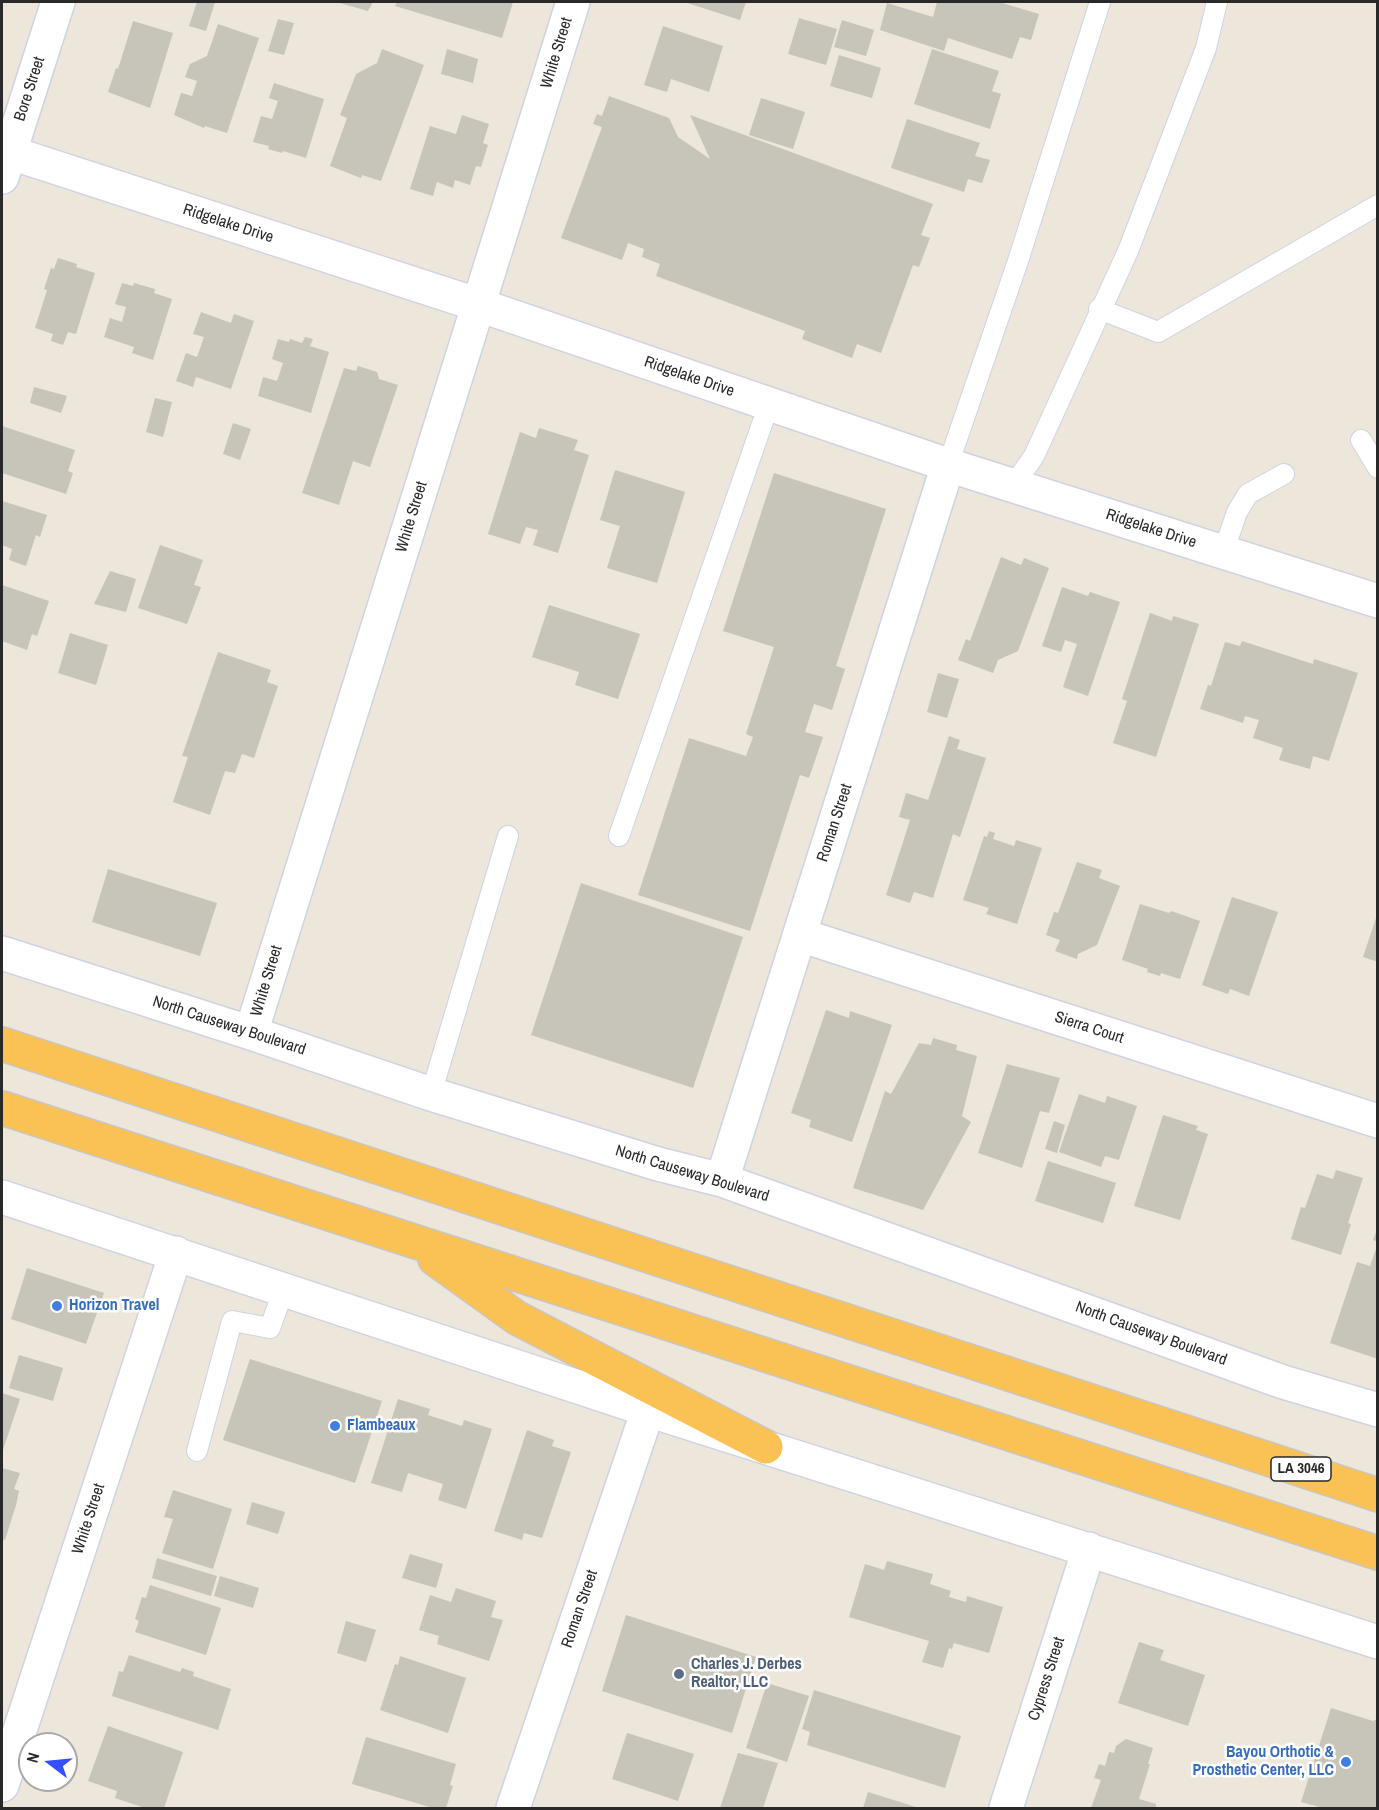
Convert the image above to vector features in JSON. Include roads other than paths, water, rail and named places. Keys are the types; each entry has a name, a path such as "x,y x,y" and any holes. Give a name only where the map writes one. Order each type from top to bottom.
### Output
{"highway":[{"name":"LA 3046","path":"2,1044 1377,1495"},
{"path":"2,1108 1377,1553"},
{"path":"409,1240 517,1318 766,1447"},
{"path":"1300,1469 1377,1485"},
{"path":"1286,1523 1377,1561"}],"street":[{"name":"Bore Street","path":"4,160 58,2"},
{"name":"White Street","path":"251,1033 573,2"},
{"name":"Ridgelake Drive","path":"4,160 479,305 948,465 1377,601"},
{"name":"Roman Street","path":"722,1180 948,465"},
{"name":"Sierra Court","path":"800,935 1377,1121"},
{"name":"North Causeway Boulevard","path":"2,953 431,1094 658,1164 722,1180 1262,1374 1377,1410"},
{"path":"2,1197 648,1410 1377,1642"},
{"name":"White Street","path":"2,1785 176,1253"},
{"name":"Roman Street","path":"513,1809 648,1410"},
{"name":"Cypress Street","path":"1006,1809 1089,1549"}],"lane":[{"path":"948,465 1018,261 1100,2"},
{"path":"1013,486 1034,456 1128,251 1202,59 1217,2"},
{"path":"1100,309 1158,332 1377,205"},
{"path":"619,836 769,404"},
{"path":"1361,440 1377,468"},
{"path":"1223,553 1237,512 1248,494 1284,474"},
{"path":"431,1094 508,836"},
{"path":"197,1451 232,1321 270,1328 284,1289"}],"place":[{"name":"Horizon Travel","path":"57,1306"},
{"name":"Flambeaux","path":"335,1426"},
{"name":"Charles J. Derbes Realtor, LLC","path":"679,1674"},
{"name":"Bayou Orthotic & Prosthetic Center, LLC","path":"1346,1762"}]}
